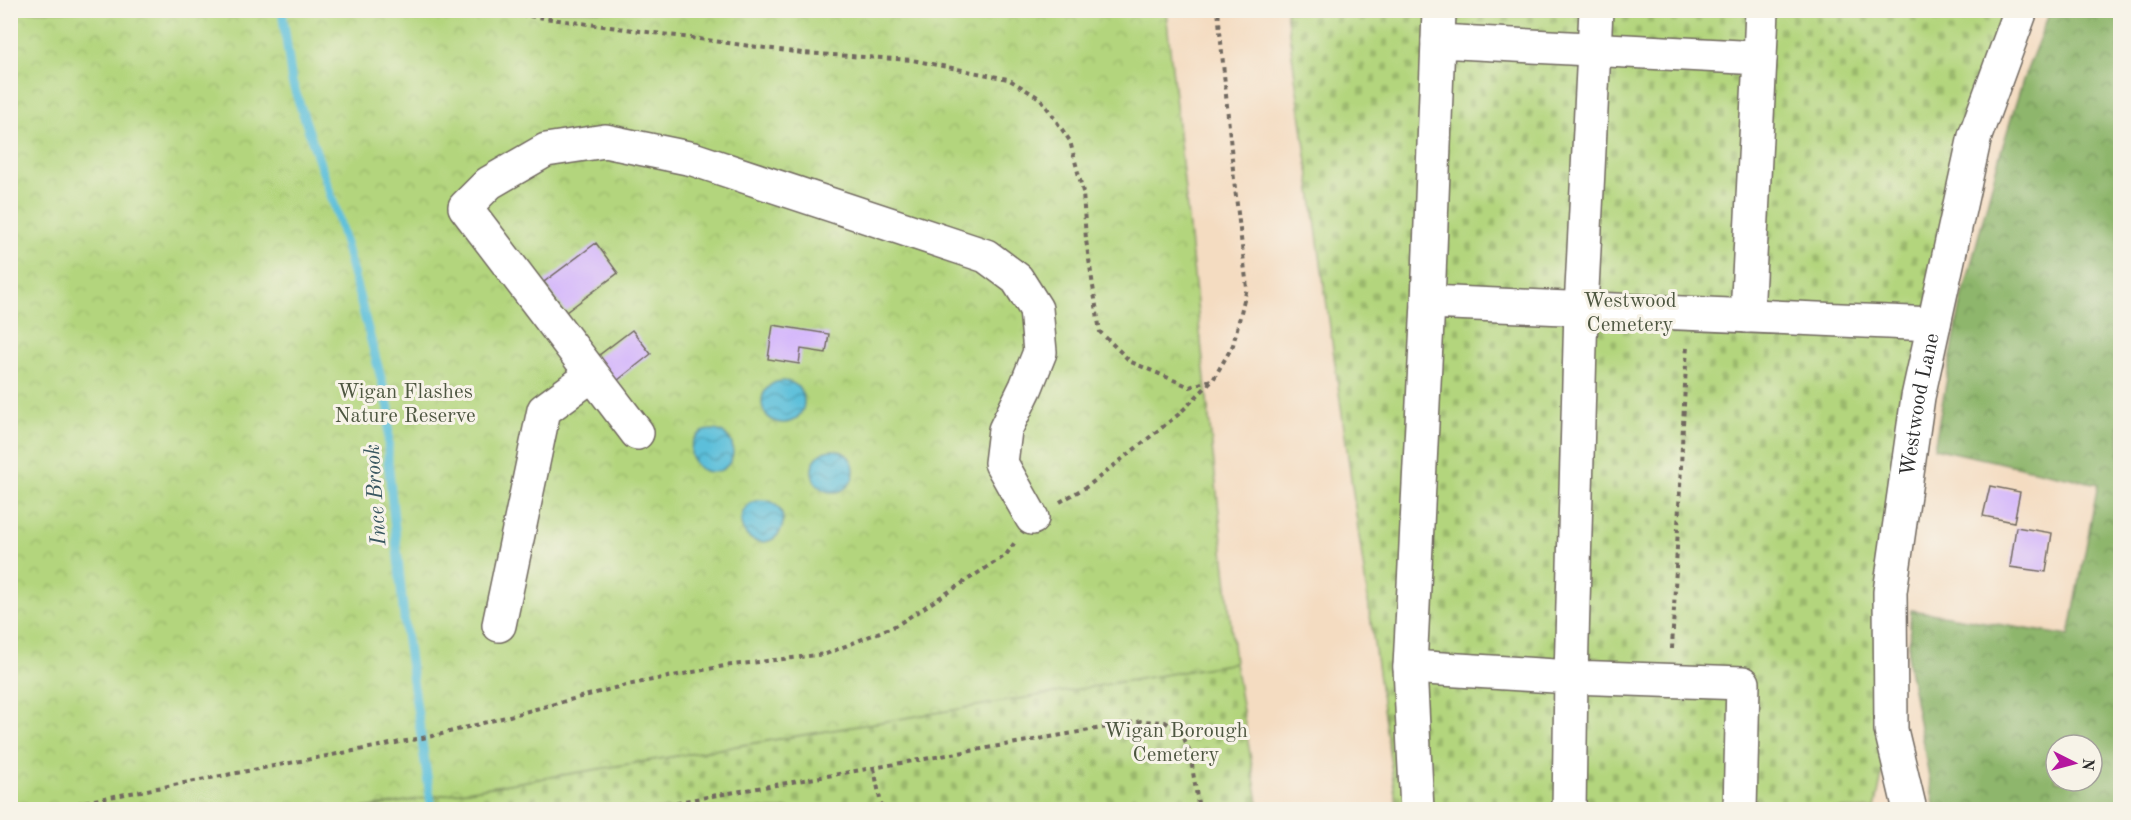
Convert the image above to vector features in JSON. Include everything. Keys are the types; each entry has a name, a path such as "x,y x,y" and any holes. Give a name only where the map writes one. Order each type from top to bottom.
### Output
{"street":[{"path":"1569,810 1581,309 1596,10"},
{"path":"1747,316 1762,10"},
{"name":"Westwood Lane","path":"1910,810 1892,730 1890,592 1917,398 1975,136 2021,10"},
{"path":"1417,810 1410,667 1428,302 1438,26 1594,49 1760,58"},
{"path":"637,433 465,207 489,183 546,150 605,141 704,163 986,256 1017,279 1036,309 1041,352 1005,430 1001,463 1032,518"},
{"path":"1428,302 1934,324"},
{"path":"499,625 544,410 592,375"},
{"path":"1410,667 1571,677 1743,683 1740,810"}],"path":[{"path":"484,10 802,53 912,60 1008,78 1041,99 1071,141 1083,192 1086,240 1100,332 1131,362 1190,387 1213,380"},
{"path":"42,810 438,735 622,686 724,666 826,654 897,625 1006,555 1032,518 1088,486 1179,414 1213,380 1233,345 1247,288 1218,10"},
{"path":"1672,653 1689,314"},
{"path":"632,810 667,807 1143,721 1165,722 1182,733 1190,753 1199,810"},
{"path":"874,768 882,810"}],"green space":[{"name":"Wigan Flashes Nature Reserve","path":"10,11 1166,11 1235,663 358,809 11,809"},
{"name":"Westwood Cemetery","path":"1286,11 2021,11 1918,397 1891,730 1875,809 1397,809"},
{"path":"2052,11 2120,11 2120,809 1935,809 1908,662 1911,610 2069,636 2098,484 1934,448 1961,303 1999,158 2023,80"},
{"name":"Wigan Borough Cemetery","path":"1235,663 1259,809 358,810 413,800"}],"water":[{"path":"783,381 791,382 798,387 803,394 803,410 798,417 791,422 783,423 775,422 768,417 763,410 762,402 763,394 768,387 775,382"},
{"path":"712,430 720,431 727,436 732,443 732,459 727,466 720,471 712,472 704,471 697,466 692,459 691,451 692,443 697,436 704,431"},
{"path":"833,450 841,451 848,456 853,463 853,479 848,486 841,491 833,492 825,491 818,486 813,479 812,471 813,463 818,456 825,451"},
{"path":"762,500 770,501 777,506 782,513 782,529 777,536 770,541 762,542 754,541 747,536 742,529 741,521 742,513 747,506 754,501"}],"building":[{"path":"596,243 618,273 566,312 544,282"},
{"path":"773,325 829,334 826,353 801,349 799,364 768,359"},
{"path":"632,330 651,354 613,384 594,359"},
{"path":"1990,486 2020,492 2014,522 1983,516"},
{"path":"2016,527 2052,533 2046,572 2010,567"}],"waterway":[{"name":"Ince Brook","path":"282,10 292,82 337,213 389,408 388,461 405,627 432,810"}]}
